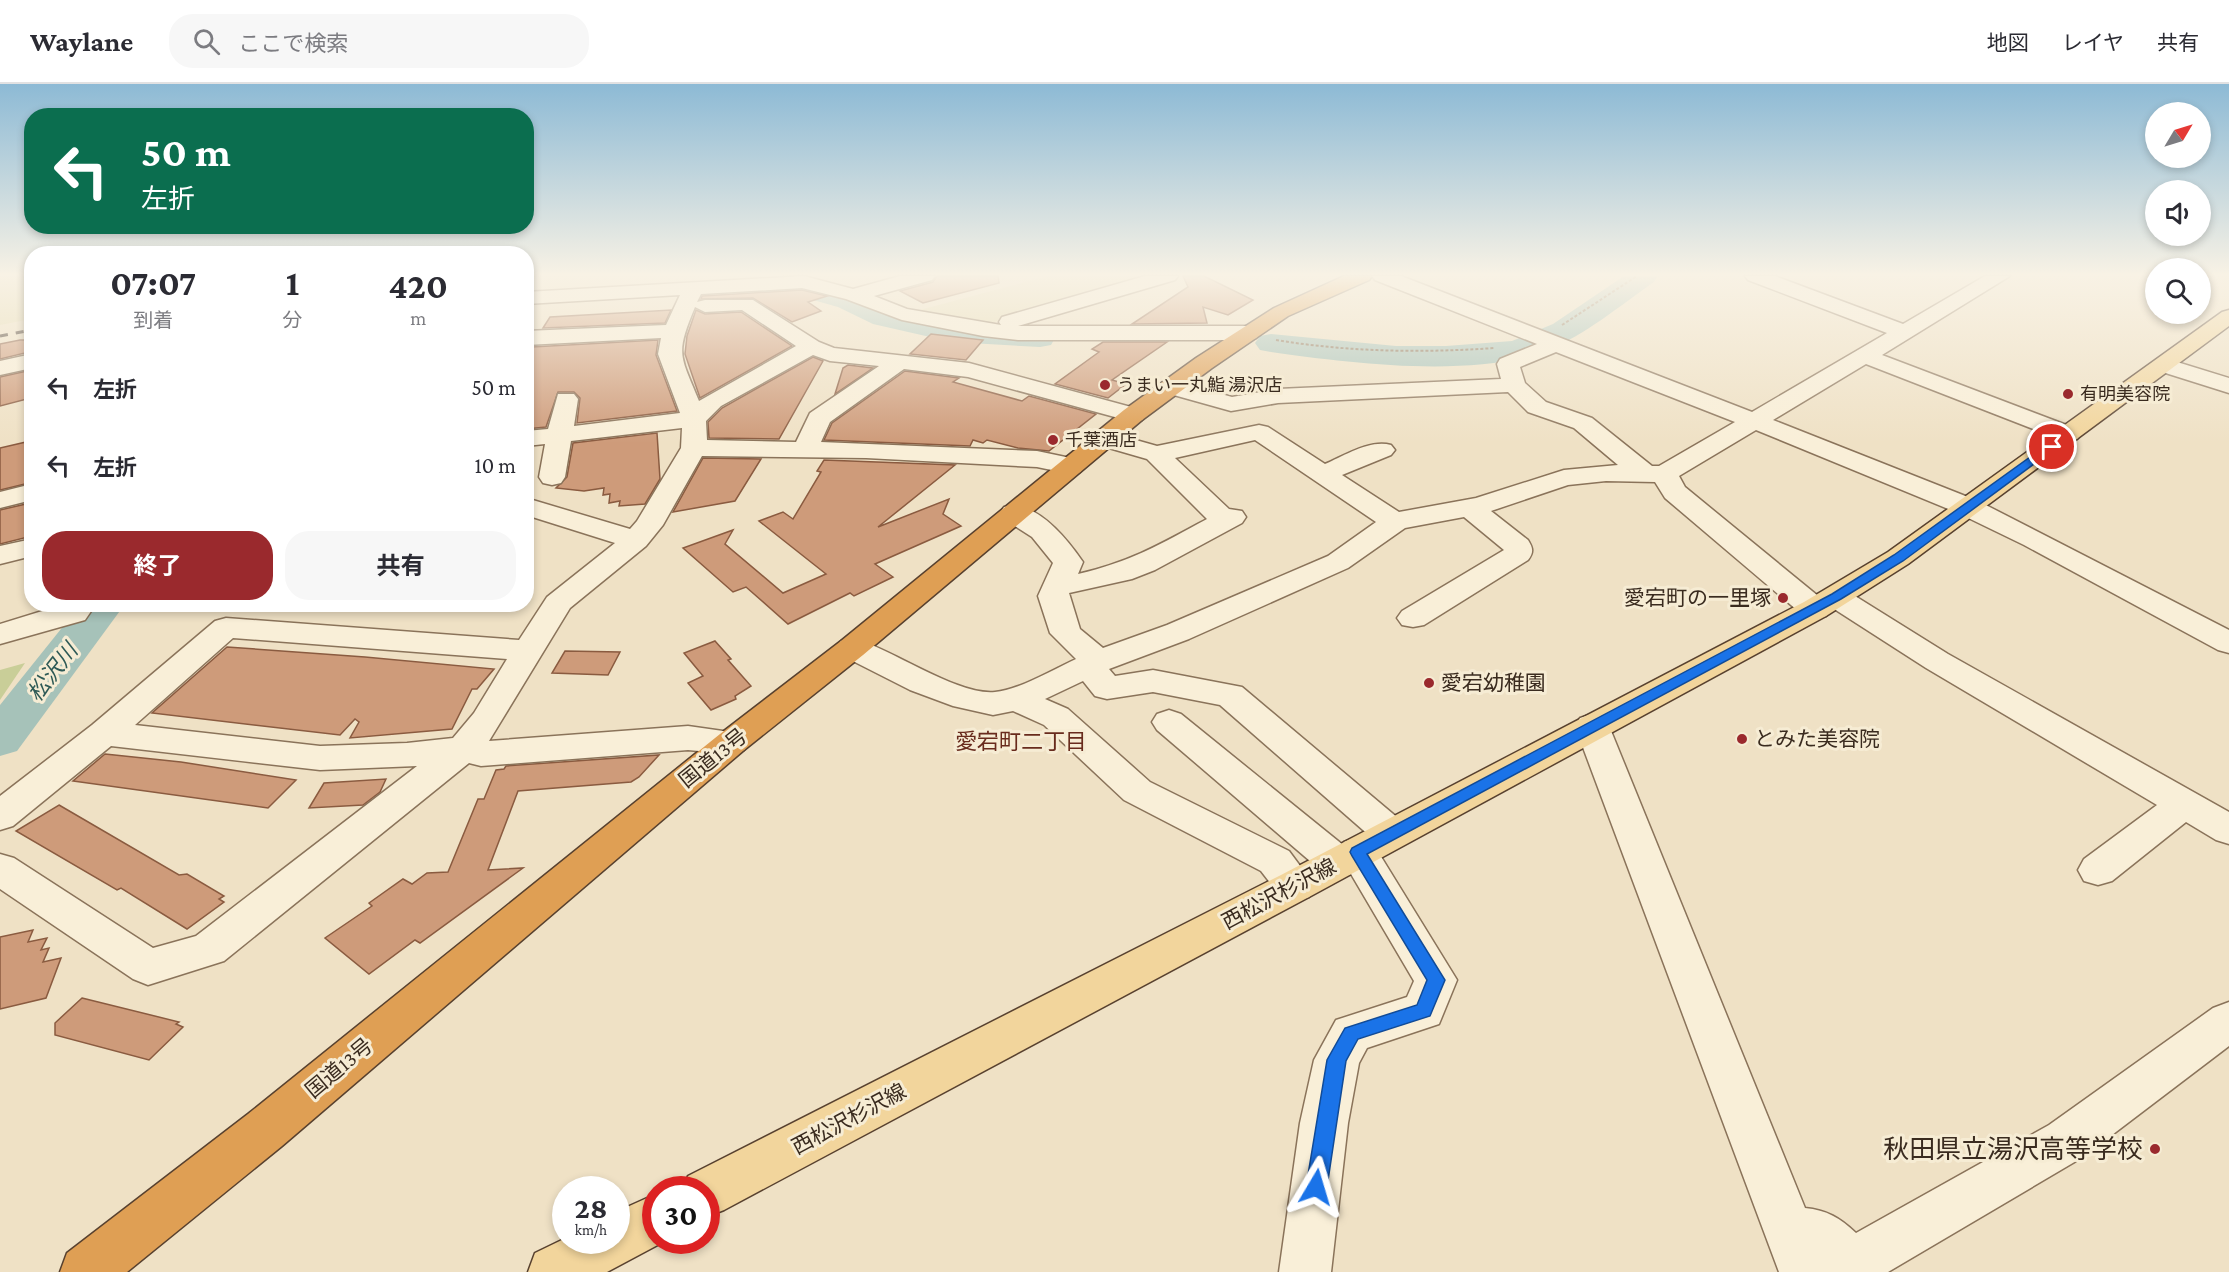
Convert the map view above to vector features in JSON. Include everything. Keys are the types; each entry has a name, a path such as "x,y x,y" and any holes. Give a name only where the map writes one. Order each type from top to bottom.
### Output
{"highway":[{"name":"国道13号","path":"86,1272 265,1131 732,742 852,648 1133,415 1248,333"}],"main road":[{"name":"西松沢杉沢線","path":"720,1186 1295,886 1826,603 1898,558 2209,331"},
{"path":"554,1272 589,1254"}],"street":[{"path":"534,338 666,331"},
{"path":"4,881 148,966 209,949 463,749 486,721 558,603 636,540 649,525 694,448 694,418 669,354 675,331"},
{"path":"791,331 811,346 830,354 969,370 1133,415"},
{"path":"1000,331 1248,333"},
{"path":"1524,331 1968,507 2034,539 2229,643"},
{"path":"852,648 921,682 965,698 993,704 1016,699 1338,562 1395,522 1430,513 1470,508 1564,478 1606,473 1655,474 1903,332"},
{"path":"1548,341 1508,364 1514,385 1537,407 1583,423 1601,440 1655,474 1675,492 1826,603 1936,661 2229,830"},
{"path":"534,438 694,418 713,401 811,346"},
{"path":"1863,355 2068,434"},
{"path":"805,449 819,418 900,362"},
{"path":"0,368 24,363"},
{"path":"2164,365 2229,386"},
{"path":"1171,387 1231,404 1278,396 1514,385"},
{"path":"552,477 567,399"},
{"path":"1156,454 1259,432 1395,522"},
{"path":"1058,587 1130,570 1229,519 1156,454 1104,439"},
{"path":"694,448 805,449 1037,459 1071,466"},
{"path":"1323,474 1382,450"},
{"path":"0,500 24,494"},
{"path":"534,508 636,540"},
{"path":"1413,618 1518,554 1518,546 1470,508"},
{"path":"1014,513 1042,531 1068,562 1053,596 1066,633 1094,664 1107,688 1153,681 1190,690 1230,695 1273,731 1363,849 1436,980 1423,1011 1352,1034 1336,1060 1324,1123 1305,1272"},
{"path":"0,555 24,549"},
{"path":"0,633 75,612"},
{"path":"0,816 104,733 226,628 529,651"},
{"path":"1016,699 1056,717 1137,791 1275,861 1295,886"},
{"path":"1169,722 1363,849"},
{"path":"1592,726 1797,1251 1820,1235 1852,1264 2066,1141 2229,1021"},
{"path":"104,733 320,758 407,755 463,749 482,754 688,738 732,742"},
{"path":"2098,870 2184,804"}],"path":[{"path":"1248,333 1333,349 1402,353 1500,347 1548,341 1557,331"}],"green space":[{"path":"25,663 0,700 0,670"}],"building":[{"path":"689,331 770,331 792,346 700,398 685,354"},
{"path":"931,334 983,340 966,360 910,354"},
{"path":"24,340 24,353 0,359 0,344"},
{"path":"658,340 656,355 677,411 577,423 580,398 574,392 558,392 546,427 534,428 534,347"},
{"path":"1103,342 1167,342 1112,380 1126,384 1108,398 1055,384 1099,352 1092,349"},
{"path":"813,357 823,361 779,439 709,438 708,422 722,408"},
{"path":"848,365 873,368 835,394 843,368"},
{"path":"905,371 959,378 953,382 1022,401 1029,396 1096,414 1049,451 1018,448 987,440 983,443 973,440 970,446 824,440 832,423"},
{"path":"24,372 24,400 0,406 0,377"},
{"path":"657,433 660,479 645,504 619,506 620,501 609,503 610,494 603,495 604,488 584,491 556,488 567,477 573,443"},
{"path":"24,442 24,484 0,490 0,448"},
{"path":"703,458 761,459 735,501 673,512"},
{"path":"824,460 955,465 878,527 949,499 943,514 961,526 875,564 893,577 854,596 850,593 788,624 746,587 733,592 683,548 733,530 725,544 783,593 826,574 759,521 783,512 793,519 821,472 817,471"},
{"path":"24,504 24,538 0,544 0,510"},
{"path":"715,641 751,686 735,696 736,699 711,710 688,683 703,676 684,653"},
{"path":"227,647 494,669 477,689 472,689 452,729 350,738 359,722 355,719 340,735 152,713"},
{"path":"565,651 620,652 608,675 552,673"},
{"path":"105,754 181,762 296,780 268,808 73,781"},
{"path":"659,755 639,777 631,782 518,791 488,870 523,868 420,943 415,940 369,974 325,938 372,906 369,903 403,879 412,884 427,873 448,872 478,799 484,799 496,770 504,769 506,766"},
{"path":"386,779 380,792 363,805 309,808 324,783"},
{"path":"59,805 179,875 187,874 224,896 219,899 224,902 187,929 121,888 117,890 16,831"},
{"path":"33,930 28,942 47,938 41,950 49,948 43,962 61,958 46,998 0,1009 0,937"},
{"path":"82,998 179,1022 176,1024 183,1027 149,1060 55,1035 55,1023"}],"waterway":[{"path":"945,331 1040,338"},
{"path":"1271,343 1396,356 1446,356 1512,350 1535,344 1561,331"},
{"name":"松沢川","path":"0,739 98,612"}],"railway":[{"path":"0,336 24,332"}],"place":[{"name":"うまい一丸鮨 湯沢店","path":"1105,385"},
{"name":"有明美容院","path":"2068,394"},
{"name":"千葉酒店","path":"1053,440"},
{"name":"愛宕町の一里塚","path":"1783,598"},
{"name":"愛宕幼稚園","path":"1429,683"},
{"name":"とみた美容院","path":"1742,739"},
{"name":"秋田県立湯沢高等学校","path":"2155,1149"}],"district":[{"name":"愛宕町二丁目","path":"1021,741"}],"route":[{"path":"1316,1187 1324,1123 1336,1060 1352,1034 1423,1011 1436,980 1358,852 1836,597 1898,558 2052,447"}]}
